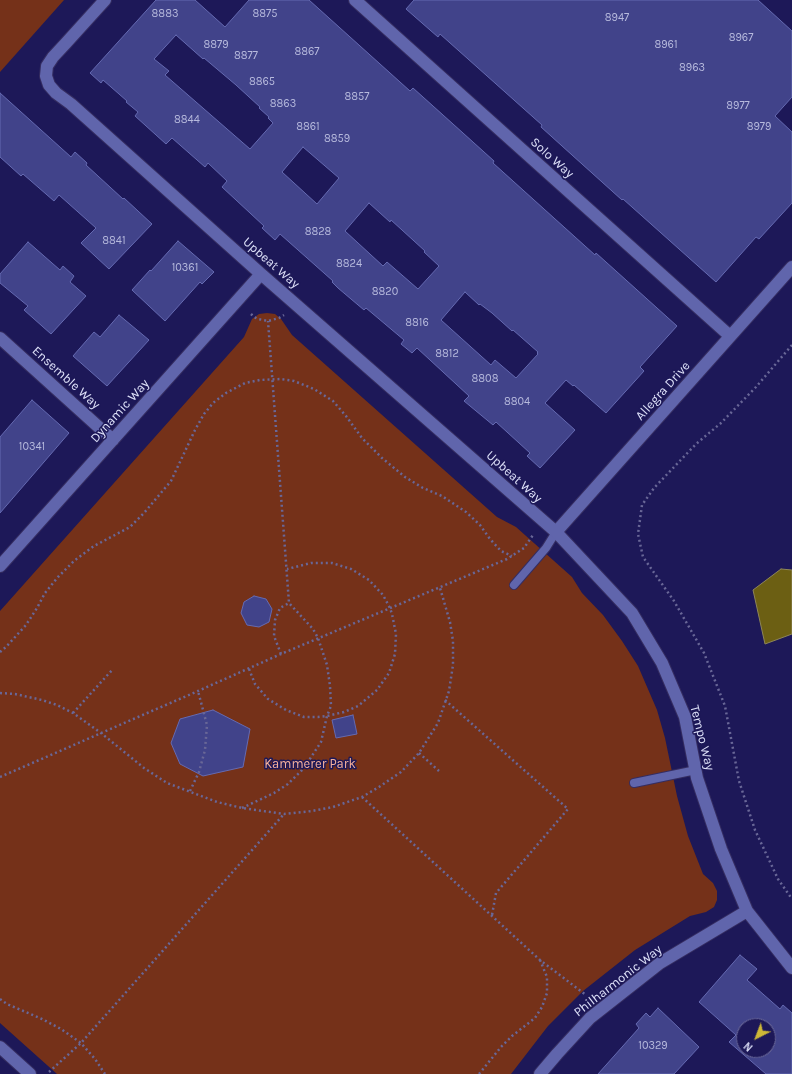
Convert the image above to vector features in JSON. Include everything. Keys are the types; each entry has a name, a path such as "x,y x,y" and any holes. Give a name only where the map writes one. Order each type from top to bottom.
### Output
{"street":[{"name":"Upbeat Way","path":"105,0 46,66 46,76 49,84 56,93 77,109 261,274 556,532"},
{"name":"Solo Way","path":"355,0 730,336"},
{"name":"Allegra Drive","path":"556,532 792,267"},
{"name":"Dynamic Way","path":"0,566 261,274"},
{"name":"Ensemble Way","path":"0,338 113,440"},
{"name":"Tempo Way","path":"556,532 632,613 662,663 685,717 697,778 721,848 747,911 792,968"},
{"name":"Philharmonic Way","path":"540,1074 590,1018 660,963 747,911"},
{"path":"0,1047 30,1074"}],"lane":[{"path":"514,585 546,548 556,532"},
{"path":"634,783 696,770"}],"path":[{"path":"252,314 258,319 268,321 286,314"},
{"path":"242,808 274,793 288,784 304,768 321,742 331,706 327,665 318,638 313,629 289,603 268,321"},
{"path":"792,345 756,387 731,413 696,444 654,488 642,505 638,534 643,557 674,601 704,653 725,706 739,781 755,830 778,879 792,899"},
{"path":"0,652 26,625 45,593 74,561 94,546 130,527 160,495 171,481 195,430 204,414 213,403 226,393 245,383 260,380 280,379 294,381 314,389 333,401 362,438 382,458 405,477 423,488 442,496 466,512 480,525 501,551 512,556"},
{"path":"0,777 318,638 507,559 524,548 533,535"},
{"path":"249,669 255,684 268,699 286,710 304,717 327,716 344,712 358,706 377,690 389,673 395,654 396,634 390,608 383,595 369,580 351,569 332,563 311,563 287,569"},
{"path":"0,693 14,694 42,700 73,713 101,733 144,768 167,783 217,802 242,808 284,814 333,807 362,796 379,787 400,772 419,753 438,722 446,700 453,665 453,641 450,622 440,588"},
{"path":"281,654 274,636 275,620 280,608 289,603"},
{"path":"73,713 112,670"},
{"path":"190,791 199,772 205,750 207,725 198,691"},
{"path":"446,700 568,809 496,893 492,916"},
{"path":"419,753 439,771"},
{"path":"362,796 540,960 586,995"},
{"path":"48,1072 81,1043 284,814"},
{"path":"479,1074 500,1047 535,1018 542,1008 547,993 547,977 540,960"},
{"path":"0,999 7,1004 61,1029 81,1043 95,1059 105,1074"}],"green space":[{"path":"0,0 64,0 0,72"},
{"name":"Kammerer Park","path":"259,314 275,314 281,319 292,335 497,517 516,527 572,577 582,593 603,615 638,666 657,710 688,836 703,874 713,883 717,891 717,900 714,907 706,912 690,916 635,950 583,991 548,1026 511,1074 57,1074 0,1023 0,611 244,337 252,319"}],"shaded area":[{"path":"781,569 792,570 792,634 765,644 753,590"}],"building":[{"path":"156,0 195,0 225,27 249,0 309,0 410,91 413,88 595,255 596,253 677,326 640,367 644,371 606,413 574,385 573,386 566,380 545,403 575,430 540,468 527,456 530,453 496,422 493,425 464,401 469,396 417,348 412,353 401,344 404,340 366,308 364,310 338,288 332,282 333,281 280,234 275,240 262,228 264,226 222,187 227,181 208,163 205,167 172,138 166,144 135,116 138,112 126,102 127,101 103,80 101,83 90,73","holes":["176,35 236,85 260,107 259,108 273,123 250,149 165,75 169,71 154,59","303,147 339,178 317,204 282,172","369,203 390,222 391,220 439,266 418,289 387,262 383,266 345,231","465,292 479,305 480,304 512,331 513,330 538,352 538,354 516,378 495,360 491,365 441,320"]},
{"path":"414,0 758,0 792,31 792,97 775,116 792,132 792,203 759,239 756,237 716,282 623,199 622,200 541,127 542,125 440,34 438,37 406,9"},
{"path":"0,93 71,157 75,152 87,163 86,165 152,224 109,269 81,243 96,228 59,195 54,201 23,174 21,176 0,157"},
{"path":"178,241 214,272 202,284 200,282 165,321 132,290"},
{"path":"28,242 60,270 63,266 74,276 70,282 86,296 51,334 24,310 28,306 0,283 0,274"},
{"path":"119,315 149,340 107,386 73,356 94,332 100,337"},
{"path":"32,400 69,433 0,513 0,437"},
{"path":"254,596 266,599 272,609 269,622 259,627 247,625 241,613 244,602"},
{"path":"213,710 250,729 243,767 203,776 180,764 171,743 180,719"},
{"path":"353,715 357,734 336,738 332,720"},
{"path":"740,955 757,969 747,980 780,1009 783,1005 792,1013 792,1074 766,1074 748,1058 776,1058 776,1018 736,1018 736,1035 699,1002"},
{"path":"658,1008 699,1047 674,1074 598,1074 639,1028 636,1024 646,1013 650,1017"},
{"path":"736,1035 736,1048 729,1042"}]}
